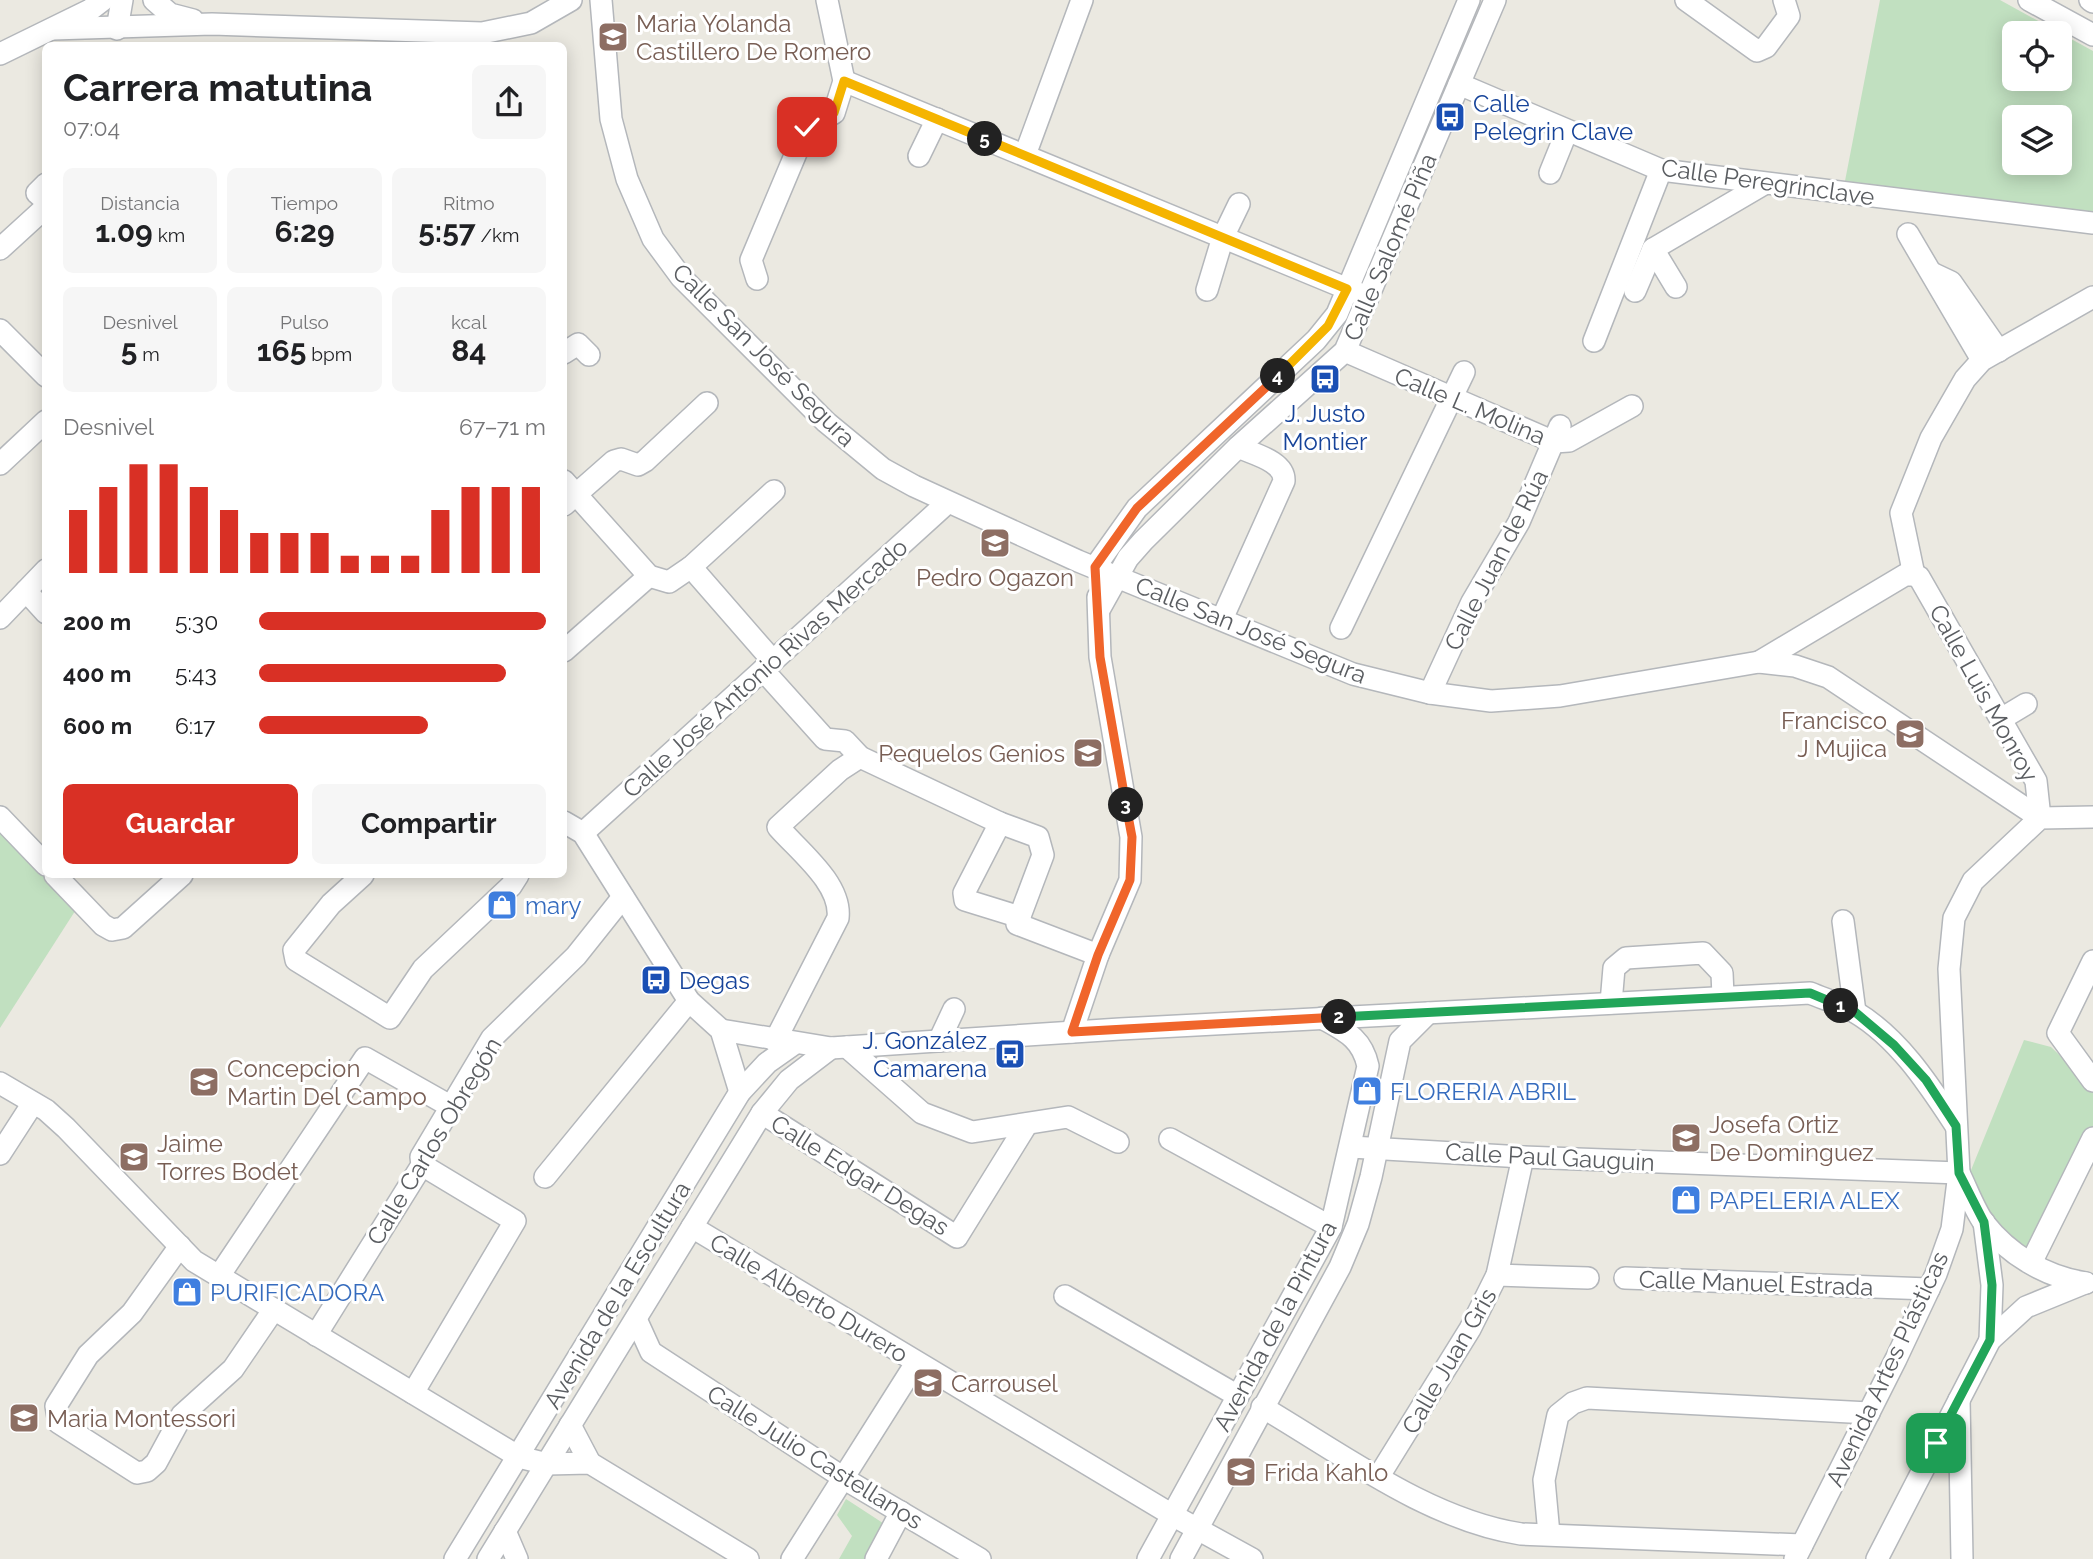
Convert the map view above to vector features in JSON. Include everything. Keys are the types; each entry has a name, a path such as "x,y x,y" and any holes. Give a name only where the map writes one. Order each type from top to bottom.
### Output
{"street":[{"path":"0,54 90,10 103,0"},
{"path":"117,29 122,0"},
{"path":"154,0 170,14 212,24"},
{"path":"53,29 212,24 455,39 531,23 571,0"},
{"name":"Calle San José Segura","path":"602,0 611,120 627,179 653,239 681,277 826,422 883,469 947,503 1353,674 1430,694 1491,701 1560,696 1759,662 1795,666 1828,677 2040,818"},
{"path":"757,279 751,260 807,127 834,113 844,81 827,0"},
{"path":"1025,155 1082,0"},
{"name":"Calle Salomé Piña","path":"1095,567 1137,508 1316,340 1336,314 1469,0"},
{"name":"Calle Salomé Piña","path":"1099,610 1128,558 1143,541 1238,447 1345,351 1494,0"},
{"path":"1686,0 1757,51 1766,47 1789,16 1784,0"},
{"path":"2029,0 2093,35"},
{"path":"150,28 162,42"},
{"path":"53,29 64,42"},
{"path":"844,81 1368,297"},
{"name":"Calle Peregrinclave","path":"1459,84 1661,170 2093,223"},
{"path":"919,156 937,119"},
{"path":"1550,173 1567,131"},
{"path":"1594,341 1661,170"},
{"path":"1635,291 1653,248 1764,184"},
{"path":"1207,290 1223,237 1239,204"},
{"path":"0,249 42,211"},
{"path":"1908,234 1934,274 1951,282 1990,355"},
{"path":"1653,248 1676,287"},
{"path":"1759,662 1905,575 1914,575 1901,513 1931,438 1965,379 1990,355 2093,297"},
{"path":"0,330 41,364"},
{"path":"567,351 578,344 589,355"},
{"name":"Calle L. Molina","path":"1345,351 1451,398 1557,434 1569,441 1632,406"},
{"path":"1341,628 1464,372"},
{"path":"659,579 567,494 614,461 621,459 638,465 645,461 707,403"},
{"path":"0,464 42,425"},
{"name":"Calle Juan de Rúa","path":"1430,694 1472,602 1519,522 1557,434"},
{"path":"1222,619 1285,474 1280,467 1238,447"},
{"path":"567,649 659,579 691,567 774,491"},
{"name":"Calle José Antonio Rivas Mercado","path":"583,833 947,503"},
{"path":"691,567 825,739 845,741 860,757 1000,823 1038,837 1043,855 1017,924 1098,955"},
{"path":"1072,1032 1098,955 1130,880 1132,837 1100,657 1095,567"},
{"path":"0,618 42,574"},
{"name":"Calle Luis Monroy","path":"1914,575 1919,577 2036,781 2040,818"},
{"path":"26,591 42,609"},
{"path":"2001,719 2026,704"},
{"path":"784,1043 838,918 839,905 831,887 778,827 840,770 860,757"},
{"path":"0,817 42,861"},
{"path":"2040,818 2093,817"},
{"name":"Avenida Artes Plásticas","path":"1799,1552 1929,1289 1952,1229 1959,1173 1949,968 1954,918 1973,881 2040,818"},
{"path":"1000,823 964,893 965,900 1020,917"},
{"path":"567,824 583,833 689,1001 721,1030 784,1043 839,1047 1322,1018 1810,993 1855,1012 1894,1045 1926,1080 1956,1126"},
{"path":"58,878 103,925 112,930 124,928 179,878"},
{"path":"359,878 331,904 294,950 296,960 390,1018 423,969 511,886 516,878"},
{"name":"Calle Carlos Obregón","path":"316,1335 422,1165 421,1157 492,1038 576,956 623,897"},
{"path":"1843,921 1855,1012"},
{"path":"1611,1003 1614,968 1626,958 1703,953 1722,973 1723,996"},
{"path":"2093,961 2058,1033 2093,1081"},
{"path":"545,1177 689,1001"},
{"path":"939,1041 954,1009"},
{"name":"Avenida de la Pintura","path":"1181,1559 1340,1268 1358,1224 1400,1041 1428,1013"},
{"name":"Avenida de la Pintura","path":"1148,1559 1331,1227 1368,1066 1365,1049 1356,1037 1322,1018"},
{"path":"721,1030 740,1092"},
{"name":"Avenida de la Escultura","path":"455,1559 740,1092 784,1043"},
{"path":"839,1047 922,1113 972,1132 1068,1117 1118,1142"},
{"name":"Avenida de la Escultura","path":"488,1559 762,1114 789,1080 839,1047"},
{"path":"219,1276 365,1058 450,1105"},
{"path":"0,1083 33,1102 66,1128 194,1261 519,1457 547,1464 590,1463"},
{"path":"0,1154 33,1102"},
{"name":"Calle Edgar Degas","path":"762,1114 957,1237 1027,1124"},
{"path":"2031,1264 2093,1138"},
{"path":"1170,1139 1331,1227"},
{"name":"Calle Paul Gauguin","path":"1351,1147 1522,1157 1959,1173"},
{"name":"Calle Juan Gris","path":"1379,1476 1459,1349 1497,1275 1522,1157"},
{"path":"413,1393 515,1221 422,1165"},
{"name":"Avenida Artes Plásticas","path":"1959,1173 1984,1222 1992,1285 1990,1340"},
{"name":"Avenida Artes Plásticas","path":"1984,1222 2043,1272 2089,1283"},
{"name":"Calle Alberto Durero","path":"692,1227 1174,1516 1252,1559"},
{"path":"180,1246 132,1314 88,1355 56,1406 59,1423 137,1473 147,1471 156,1463 182,1415 233,1369 274,1309"},
{"path":"1497,1275 1588,1278"},
{"name":"Calle Manuel Estrada","path":"1625,1278 1929,1289"},
{"path":"1877,1559 1990,1340 2026,1307 2089,1283"},
{"path":"1066,1296 1238,1396"},
{"path":"611,1360 651,1352 636,1319"},
{"name":"Calle Julio Castellanos","path":"651,1352 843,1478 980,1559"},
{"path":"792,1559 916,1363"},
{"path":"1549,1534 1544,1479 1558,1415 1573,1403 1587,1398 1869,1413"},
{"path":"1959,1399 1962,1559"},
{"path":"1262,1407 1457,1519 1493,1530 1799,1552"},
{"path":"570,1425 590,1463 748,1559"},
{"path":"876,1559 901,1512"},
{"path":"505,1531 517,1559"}],"green space":[{"path":"1880,0 2000,0 2038,21 2002,21 2002,91 2072,91 2072,39 2093,51 2093,212 1845,181"},
{"path":"0,827 42,871 42,878 48,878 77,908 0,1028"},
{"path":"2024,1040 2051,1047 2093,1087 2093,1127 2030,1251 2001,1227 1969,1175"},
{"path":"846,1499 889,1527 872,1559 839,1559 852,1536 837,1515"}],"place":[{"name":"Maria Yolanda Castillero De Romero","path":"613,37"},
{"name":"Calle Pelegrin Clave","path":"1450,117"},
{"name":"J. Justo Montier","path":"1325,379"},
{"name":"Pedro Ogazon","path":"995,543"},
{"name":"Francisco J Mujica","path":"1910,734"},
{"name":"Pequelos Genios","path":"1088,753"},
{"name":"mary","path":"502,905"},
{"name":"Degas","path":"656,980"},
{"name":"J. González Camarena","path":"1010,1054"},
{"name":"Concepcion Martin Del Campo","path":"204,1082"},
{"name":"FLORERIA ABRIL","path":"1367,1091"},
{"name":"Josefa Ortiz De Dominguez","path":"1686,1138"},
{"name":"Jaime Torres Bodet","path":"134,1157"},
{"name":"PAPELERIA ALEX","path":"1686,1200"},
{"name":"PURIFICADORA","path":"187,1292"},
{"name":"Carrousel","path":"928,1383"},
{"name":"Maria Montessori","path":"24,1418"},
{"name":"Frida Kahlo","path":"1241,1472"}],"route":[{"path":"807,127 834,113 844,81 1347,289 1336,314 1316,340 1137,508 1095,567 1100,657 1132,837 1130,880 1098,955 1072,1032 1810,993 1855,1012 1894,1045 1926,1080 1956,1126 1959,1173 1984,1222 1992,1285 1990,1340 1936,1443"}]}
